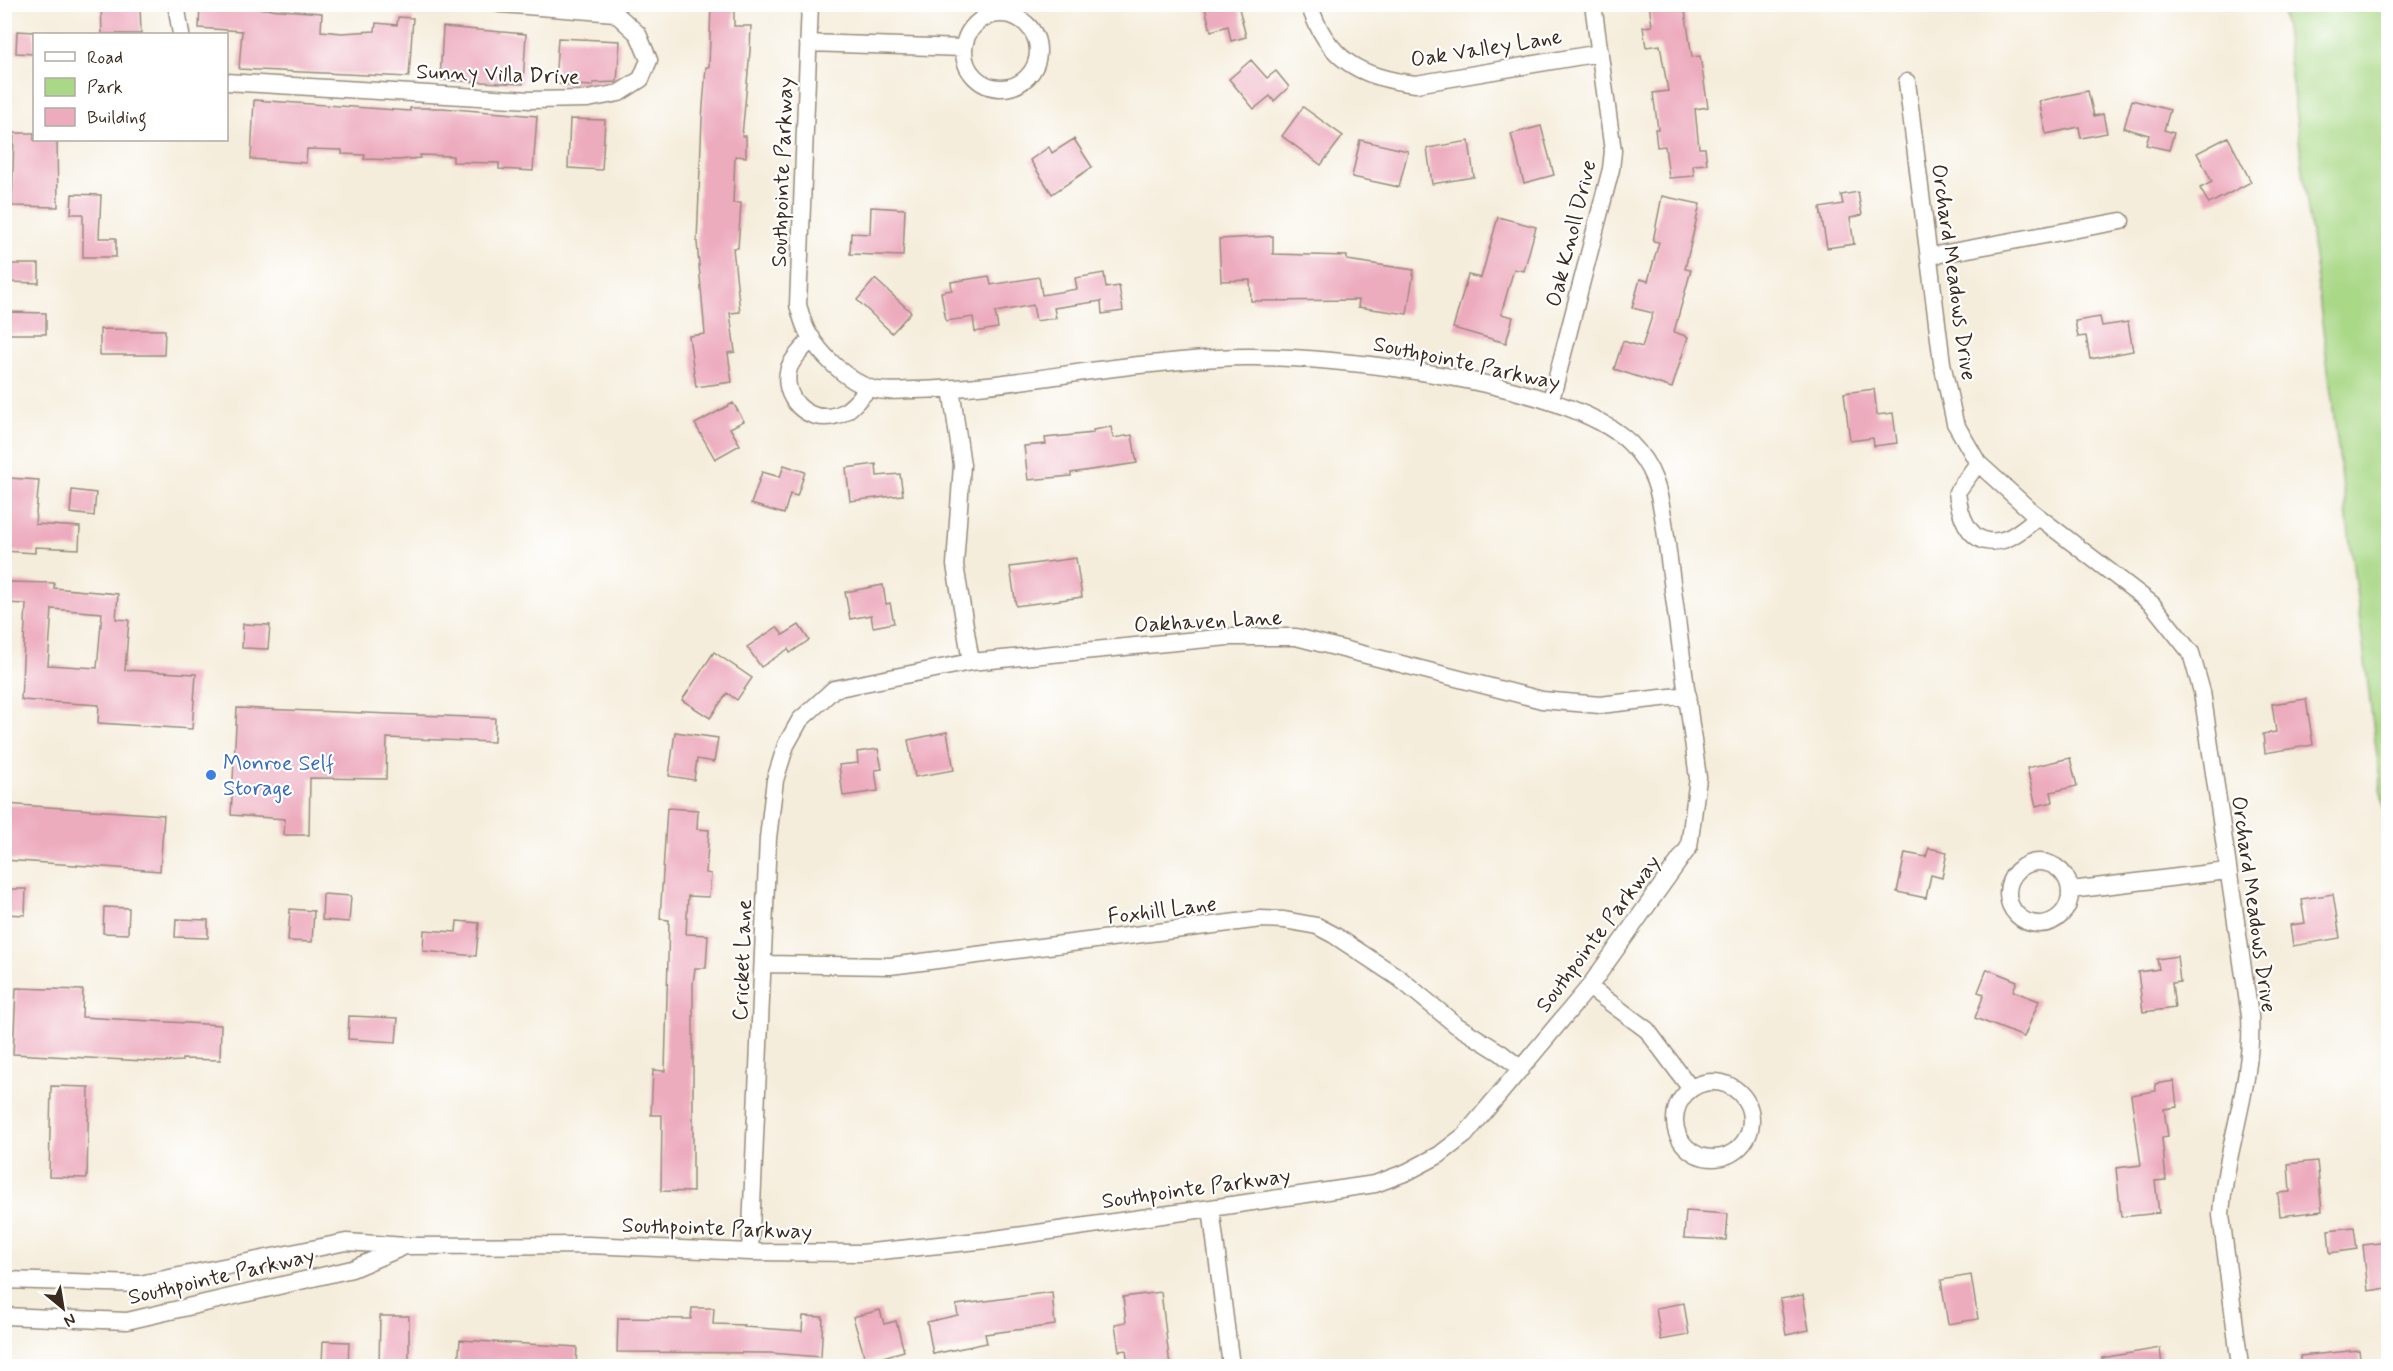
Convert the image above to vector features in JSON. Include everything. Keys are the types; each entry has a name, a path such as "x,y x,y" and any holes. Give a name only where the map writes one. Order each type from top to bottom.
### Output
{"street":[{"path":"176,4 182,33"},
{"name":"Sunny Villa Drive","path":"228,82 542,100 588,99 619,93 641,79 648,60 645,51 638,34 615,13 500,4"},
{"name":"Southpointe Parkway","path":"4,1280 140,1284 346,1242 406,1246 588,1245 750,1252 861,1253 988,1240 1375,1184 1407,1172 1439,1155 1465,1135 1589,987 1689,847 1698,777 1657,481 1630,442 1597,421 1551,400 1360,362 1246,357 1138,366 951,388 883,390 869,388 846,374 812,338 798,305 810,4"},
{"name":"Oak Valley Lane","path":"1309,4 1315,24 1326,43 1344,60 1365,74 1390,81 1416,84 1600,52"},
{"name":"Oak Knoll Drive","path":"1551,400 1611,169 1613,151 1593,4"},
{"path":"1006,14 1028,24 1035,34 1039,58 1034,70 1026,80 1015,86 996,88 979,81 970,72 965,60 964,48 974,26 983,18 1006,14"},
{"path":"808,43 964,48"},
{"name":"Orchard Meadows Drive","path":"1907,82 1942,363 1956,423 1977,463 2038,517 2152,604 2191,653 2202,692 2252,1042 2222,1191 2221,1215 2240,1366"},
{"path":"1930,256 2121,221"},
{"path":"812,338 790,365 787,377 786,389 800,409 824,417 836,416 845,412 869,388"},
{"path":"951,388 962,465 955,565 971,662"},
{"path":"1977,463 1957,492 1959,514 1972,533 1989,542 2007,539 2038,517"},
{"name":"Oakhaven Lane","path":"834,688 971,662 1228,637 1296,638 1542,700 1600,705 1688,695"},
{"name":"Cricket Lane","path":"750,1252 768,837 776,780 786,745 800,720 834,688"},
{"path":"2071,890 2227,871"},
{"name":"Foxhill Lane","path":"764,964 890,966 1238,922 1284,920 1317,926 1351,945 1399,978 1456,1025 1501,1053 1521,1069"},
{"path":"1589,987 1647,1030 1691,1089"},
{"path":"1702,1083 1726,1084 1745,1099 1751,1117 1748,1135 1732,1153 1708,1158 1696,1155 1678,1136 1675,1123 1676,1110 1682,1098 1691,1089 1702,1083"},
{"path":"1211,1208 1231,1366"},
{"name":"Southpointe Parkway","path":"4,1316 127,1321 352,1269 406,1246"}],"green space":[{"path":"2282,5 2388,5 2388,819 2385,819"}],"building":[{"path":"101,4 140,4 141,33 102,33"},
{"path":"200,4 322,13 321,31 342,33 375,31 376,23 397,25 398,17 413,18 409,77 239,69 242,31 199,28"},
{"path":"711,4 734,4 734,26 751,26 742,136 746,136 746,157 735,156 733,203 741,203 738,248 733,248 740,312 730,313 735,352 728,353 732,382 696,387 689,336 705,334 697,242 702,119 706,67 709,67"},
{"path":"1204,4 1238,4 1246,37 1231,41 1228,26 1211,31"},
{"path":"1649,4 1684,4 1692,57 1700,56 1708,107 1695,109 1699,148 1705,148 1707,164 1693,165 1694,176 1669,178 1665,146 1657,147 1655,129 1658,129 1653,93 1668,91 1660,45 1646,47 1643,27 1652,26"},
{"path":"443,27 526,34 523,84 440,80"},
{"path":"17,31 34,32 33,54 16,53"},
{"path":"558,38 620,41 617,82 593,83 593,86 555,84"},
{"path":"1251,60 1267,78 1276,71 1289,87 1274,101 1270,96 1254,109 1229,79"},
{"path":"2088,91 2094,116 2103,114 2107,133 2081,138 2079,127 2046,134 2039,101"},
{"path":"254,100 410,111 410,108 442,108 537,116 533,171 499,169 499,163 453,162 453,156 420,155 420,158 398,160 364,159 365,155 342,154 342,150 307,149 306,163 251,159"},
{"path":"2132,100 2170,110 2164,130 2174,133 2169,150 2146,145 2149,135 2124,128"},
{"path":"1303,107 1343,136 1321,165 1282,136"},
{"path":"570,119 605,120 602,170 568,168"},
{"path":"1541,126 1554,175 1524,183 1511,134"},
{"path":"14,133 33,133 33,141 57,141 58,207 12,206"},
{"path":"2228,137 2251,182 2209,204 2200,188 2212,182 2197,153"},
{"path":"1074,139 1092,167 1052,194 1030,160 1049,147 1052,153"},
{"path":"1360,140 1408,151 1399,187 1352,177"},
{"path":"1469,141 1474,177 1432,184 1427,148"},
{"path":"1858,192 1862,215 1850,218 1854,244 1827,248 1820,208 1843,204 1841,195"},
{"path":"72,194 101,195 99,238 116,238 116,257 83,257 83,214 71,214"},
{"path":"1662,196 1700,204 1685,269 1691,270 1674,332 1688,337 1672,388 1614,369 1623,341 1642,347 1653,313 1632,308 1640,279 1648,281 1659,242 1653,241"},
{"path":"871,207 905,209 903,256 850,254 851,233 870,234"},
{"path":"1498,217 1536,227 1524,271 1514,269 1501,314 1513,317 1506,343 1453,328 1468,275 1481,278"},
{"path":"1273,236 1273,254 1347,256 1347,260 1414,270 1407,314 1358,307 1359,300 1251,301 1250,280 1221,281 1219,239"},
{"path":"8,264 39,264 39,283 7,282"},
{"path":"1104,273 1106,288 1119,286 1123,311 1102,314 1101,301 1054,308 1056,318 1036,321 1033,305 995,312 998,328 975,332 973,317 946,321 941,292 952,290 951,282 989,276 991,285 1039,277 1042,295 1077,289 1075,278"},
{"path":"875,279 911,312 892,333 857,300"},
{"path":"7,312 46,313 46,334 7,334"},
{"path":"2100,317 2102,326 2128,322 2133,351 2090,359 2086,336 2078,337 2075,321"},
{"path":"100,329 165,330 164,355 100,355"},
{"path":"1874,389 1877,415 1893,413 1897,443 1874,446 1873,438 1850,441 1844,393"},
{"path":"733,403 744,421 730,428 740,445 715,459 695,424"},
{"path":"1111,427 1113,438 1132,435 1137,463 1071,473 1071,476 1028,480 1024,446 1046,444 1045,438 1093,433 1093,430"},
{"path":"876,464 877,476 900,474 903,495 850,501 846,468"},
{"path":"784,465 805,472 797,496 790,494 784,514 751,504 762,472 780,477"},
{"path":"9,478 39,480 35,524 80,527 79,549 35,547 35,553 4,551"},
{"path":"72,490 96,493 94,516 70,513"},
{"path":"1076,558 1082,597 1016,606 1010,567"},
{"path":"6,582 54,583 54,588 118,594 116,619 129,620 125,670 196,674 192,729 98,723 99,705 21,700 26,604 5,603","holes":["52,609 102,613 97,668 48,665"]},
{"path":"883,585 886,604 890,603 894,623 873,627 871,615 850,619 845,592"},
{"path":"243,624 270,625 268,649 242,648"},
{"path":"799,625 809,640 790,653 788,649 761,667 747,647 777,627 783,635"},
{"path":"714,652 752,678 737,700 727,693 710,718 682,700"},
{"path":"2306,699 2313,745 2265,753 2263,734 2276,732 2272,704"},
{"path":"237,708 495,718 494,742 387,738 386,779 310,778 309,835 284,835 285,819 231,815"},
{"path":"675,732 718,738 714,762 697,759 694,780 669,776"},
{"path":"947,732 954,770 915,777 908,740"},
{"path":"878,749 882,769 875,770 878,791 843,796 839,765 858,763 857,752"},
{"path":"2070,758 2077,786 2051,792 2053,802 2036,806 2027,768"},
{"path":"4,804 164,815 160,871 4,860"},
{"path":"667,808 698,810 697,829 709,830 706,873 711,874 709,897 688,896 686,934 708,935 706,968 695,968 693,984 693,1192 661,1191 662,1115 651,1115 653,1070 665,1071 669,920 660,919"},
{"path":"1929,848 1947,852 1942,878 1931,875 1926,898 1897,892 1905,853 1926,857"},
{"path":"4,889 26,889 25,915 4,914"},
{"path":"323,894 351,896 349,922 322,920"},
{"path":"2333,894 2340,938 2293,946 2290,925 2305,923 2301,899"},
{"path":"104,907 129,908 128,934 103,933"},
{"path":"290,909 314,911 312,942 288,941"},
{"path":"176,919 208,920 208,938 175,937"},
{"path":"457,921 479,923 476,956 423,951 424,930 456,932"},
{"path":"2177,956 2180,982 2172,983 2175,1008 2143,1012 2138,972 2159,969 2157,959"},
{"path":"1987,969 2017,981 2013,991 2039,1001 2024,1037 1975,1018 1984,994 1978,992"},
{"path":"16,988 83,990 82,1017 221,1025 220,1060 182,1059 182,1061 163,1062 13,1054"},
{"path":"349,1016 398,1018 396,1042 348,1039"},
{"path":"2174,1081 2177,1107 2164,1109 2168,1137 2162,1138 2166,1180 2155,1181 2159,1213 2121,1217 2116,1168 2141,1165 2131,1095 2156,1091 2155,1084"},
{"path":"51,1086 89,1087 87,1178 49,1177"},
{"path":"2317,1161 2322,1211 2280,1216 2278,1193 2290,1192 2288,1164"},
{"path":"1686,1211 1728,1214 1726,1240 1684,1238"},
{"path":"2354,1227 2357,1249 2330,1253 2328,1230"},
{"path":"2388,1242 2388,1288 2368,1291 2363,1245"},
{"path":"1971,1275 1978,1319 1948,1324 1941,1280"},
{"path":"1052,1292 1055,1325 985,1334 987,1343 933,1354 927,1322 958,1315 956,1305"},
{"path":"1161,1292 1170,1366 1128,1366 1126,1350 1119,1351 1115,1324 1126,1322 1123,1297"},
{"path":"1803,1295 1809,1330 1786,1335 1780,1299"},
{"path":"1684,1303 1689,1335 1661,1340 1656,1308"},
{"path":"692,1308 714,1308 713,1324 802,1331 803,1316 823,1317 821,1357 770,1353 617,1352 618,1318 691,1319"},
{"path":"880,1310 884,1324 896,1321 904,1351 866,1362 853,1317"},
{"path":"380,1316 409,1316 409,1366 379,1366"},
{"path":"460,1340 577,1347 576,1366 458,1365"},
{"path":"323,1341 349,1342 348,1366 322,1366"},
{"path":"2160,1348 2162,1366 2102,1366 2102,1358"},
{"path":"2359,1350 2361,1366 2300,1366 2300,1356"}],"place":[{"name":"Monroe Self Storage","path":"211,775"}]}
